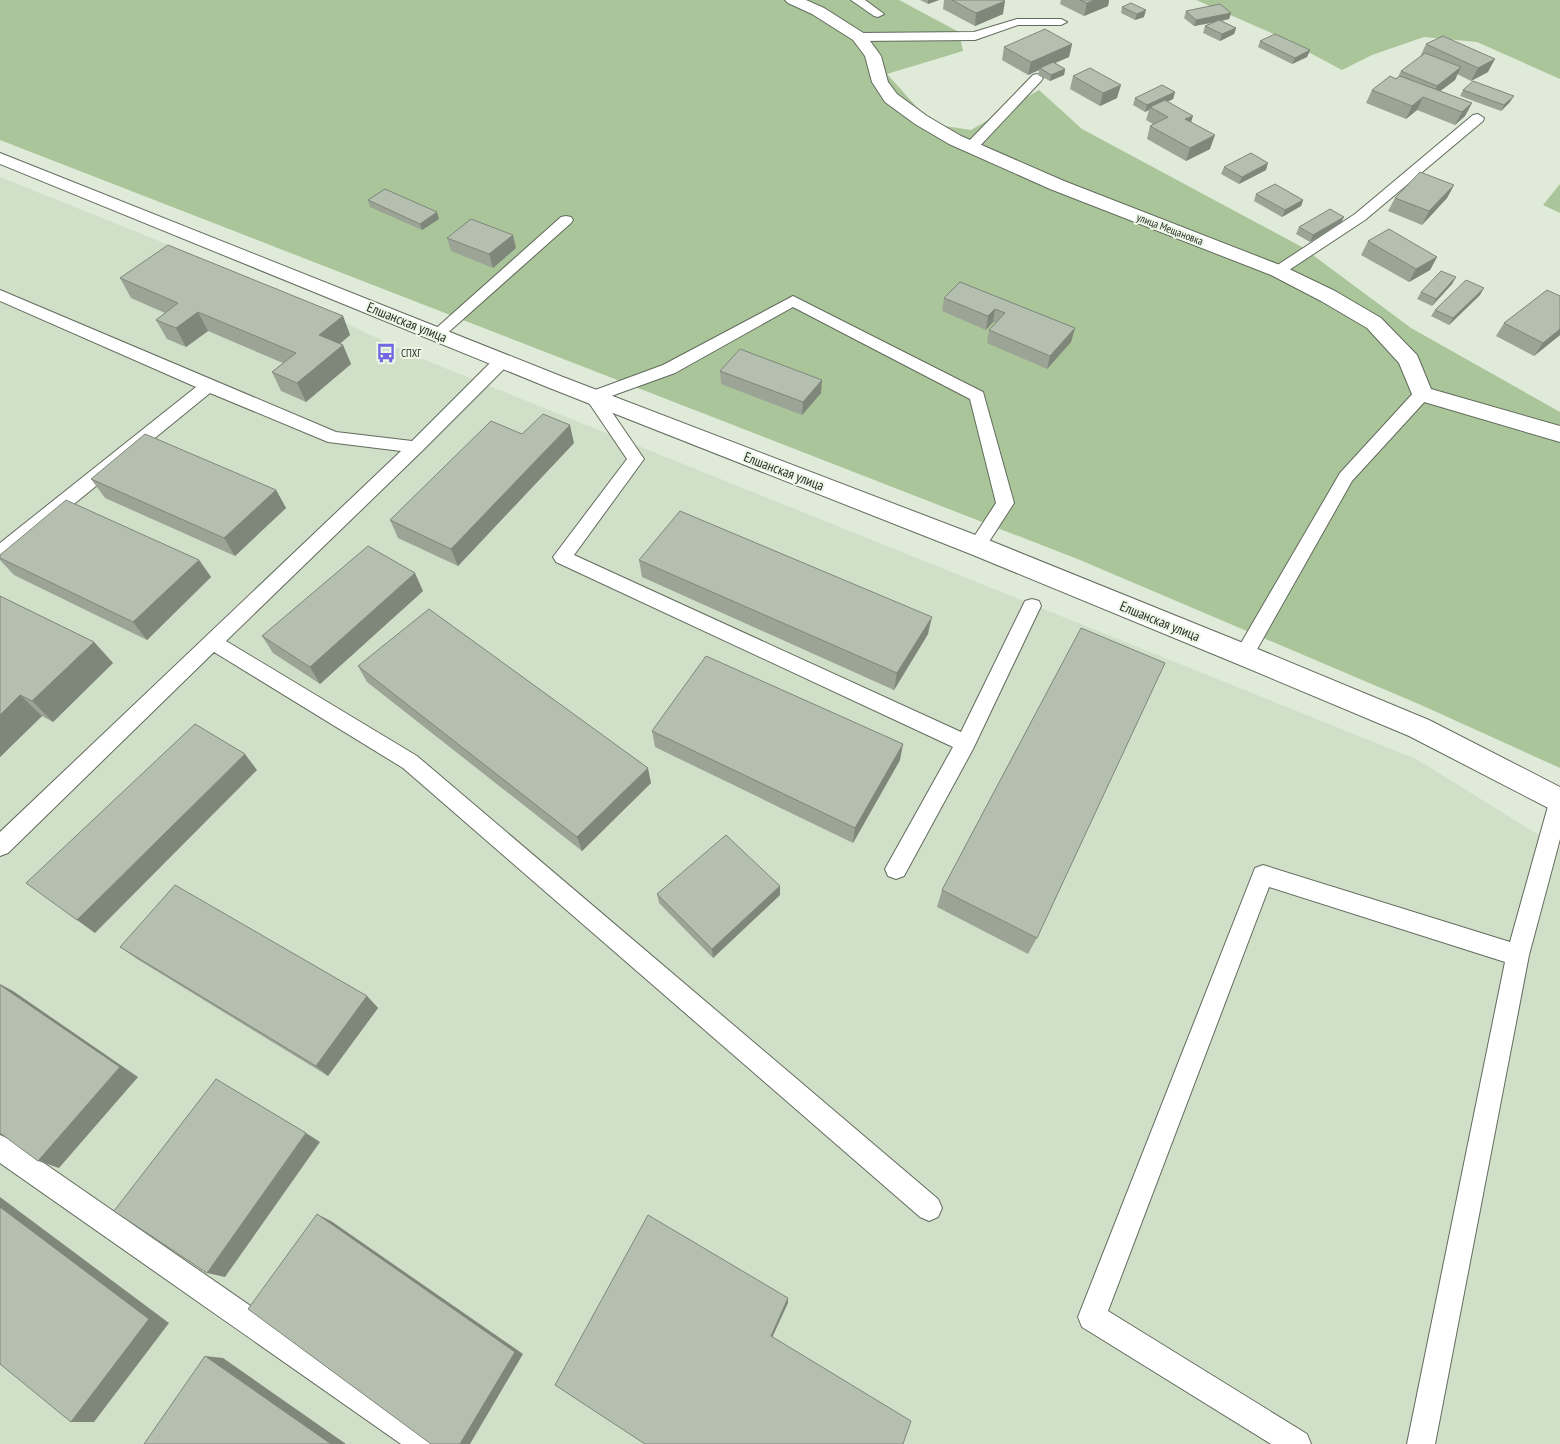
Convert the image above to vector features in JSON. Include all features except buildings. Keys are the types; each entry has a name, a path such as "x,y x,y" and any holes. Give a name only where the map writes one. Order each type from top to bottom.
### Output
{"street":[{"name":"улица Мещановка","path":"793,0 818,11 859,37 873,56 880,82 891,98 921,120 972,147 1058,185 1278,271 1328,296 1374,323 1409,360 1422,394"},
{"name":"Елшанская улица","path":"0,158 592,397 977,546 1244,655 1418,728 1560,800"},
{"path":"1422,394 1560,434"}],"lane":[{"path":"857,0 878,14"},
{"path":"859,37 975,36 1017,22 1060,22"},
{"path":"972,147 1036,78"},
{"path":"1278,271 1360,217 1478,118"},
{"path":"438,334 566,220"},
{"path":"0,294 208,386 334,438 416,447"},
{"path":"966,744 562,557 636,459 592,397 669,369 793,300 977,396 1002,482 1005,503 977,546"},
{"path":"0,846 416,447 502,361"},
{"path":"1,552 208,386"},
{"path":"1244,655 1346,477 1422,394"},
{"path":"896,869 966,744 1032,606"},
{"path":"213,642 410,762 929,1208"},
{"path":"1421,1444 1518,955 1560,800"},
{"path":"1297,1444 1092,1317 1263,874 1518,955"},
{"path":"0,1148 426,1444"}],"shaded area":[{"path":"0,177 246,276 415,356 1416,759 1560,848 1560,1444 0,1444"}],"green space":[{"path":"0,0 899,0 959,32 963,51 887,74 932,124 971,130 1039,90 1082,129 1302,247 1411,328 1560,412 1560,768 1421,705 1080,560 0,140"},
{"path":"1196,0 1560,0 1560,79 1477,42 1424,37 1372,55 1342,70 1278,36"},
{"path":"1560,184 1560,213 1543,205"}],"place":[{"name":"СПХГ","path":"386,353"}]}
